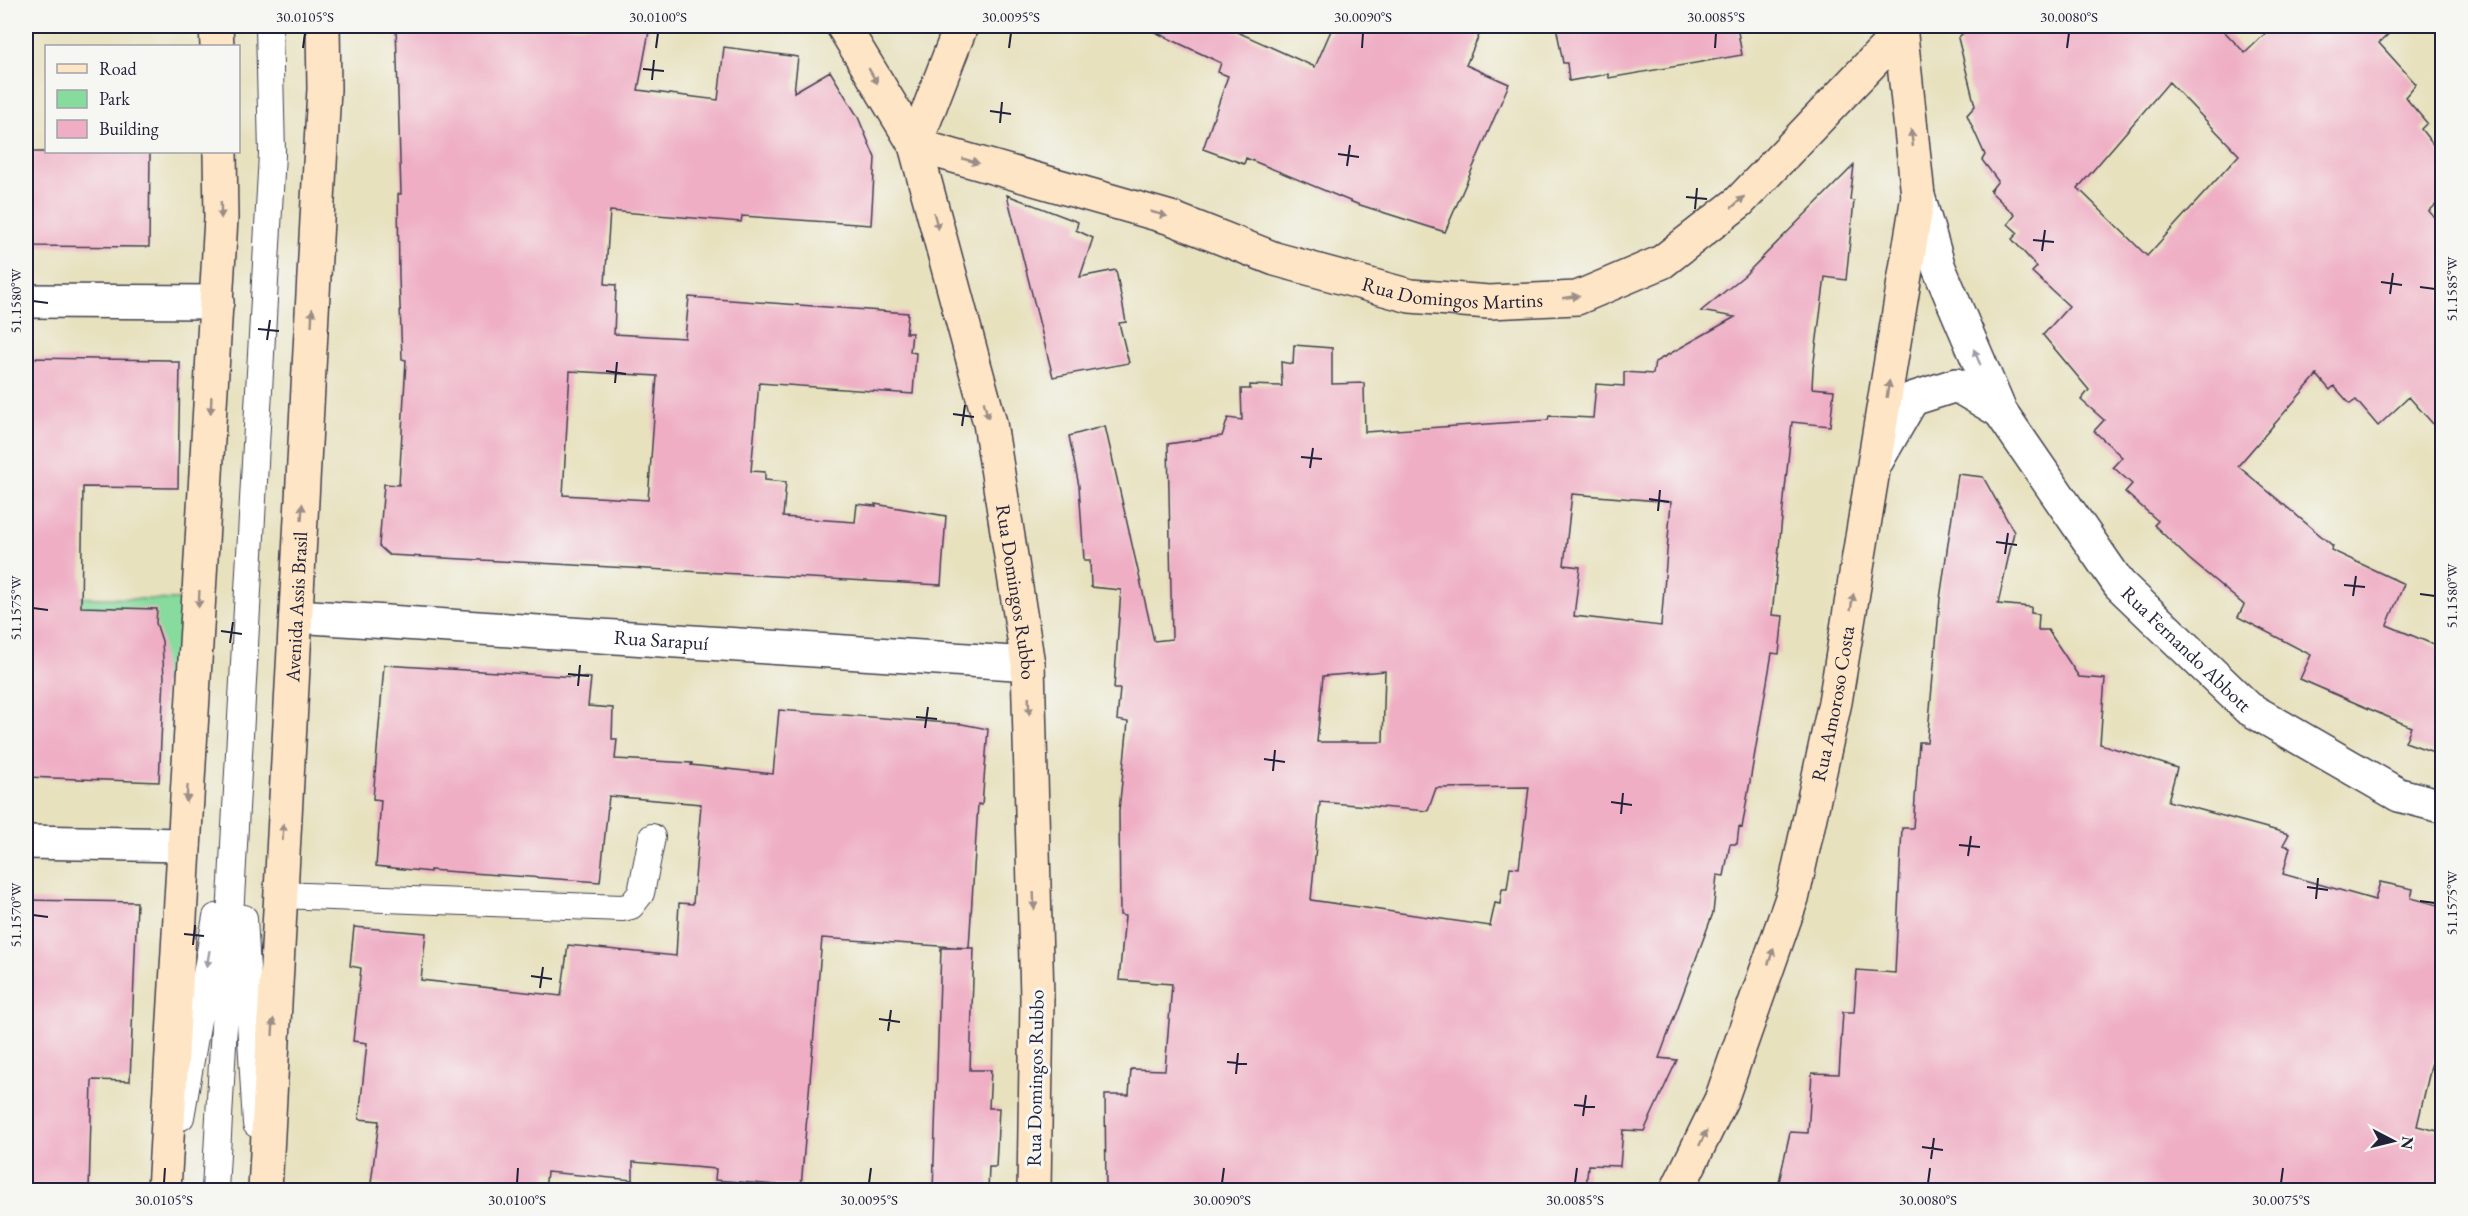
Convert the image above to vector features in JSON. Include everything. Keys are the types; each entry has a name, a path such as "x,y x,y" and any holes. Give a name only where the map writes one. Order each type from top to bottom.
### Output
{"street":[{"path":"216,26 217,45"},
{"name":"Avenida Assis Brasil","path":"266,1191 279,895 324,89 323,26"},
{"name":"Rua Domingos Rubbo","path":"843,26 915,145 990,423 1028,664 1037,998 1034,1191"},
{"path":"915,145 960,26"},
{"name":"Rua Domingos Martins","path":"915,145 1171,218 1275,259 1410,296 1489,302 1577,298 1662,262 1739,202 1902,28"},
{"name":"Rua Fernando Abbott","path":"1902,28 1918,196 1939,268 2000,411 2119,584 2248,708 2399,795 2442,806"},
{"path":"164,1191 217,302 221,218 220,153"},
{"name":"Rua Amoroso Costa","path":"1677,1191 1721,1100 1793,895 1835,702 1918,196"},
{"path":"26,301 217,302"},
{"name":"Rua Fernando Abbott","path":"1876,462 1912,399 1956,386 2000,411"},
{"name":"Rua Sarapuí","path":"296,616 1028,664"},
{"path":"26,842 184,845"}],"lane":[{"path":"215,1191 272,154 269,26"},
{"path":"168,1191 236,798"},
{"path":"236,798 260,1191"},
{"path":"279,895 622,908 631,906 641,893 652,837"}],"green space":[{"path":"26,596 182,600 179,681 26,678"}],"building":[{"path":"396,26 650,26 638,90 718,100 724,47 798,57 794,92 830,71 858,117 875,158 871,225 742,216 741,222 610,211 605,284 616,285 614,334 685,338 689,297 908,313 906,333 912,333 910,352 916,353 913,394 759,383 751,471 765,472 765,480 786,482 783,517 855,522 857,504 876,506 875,504 946,516 941,585 389,555 379,546 384,484 399,485 406,360 402,359 399,278 398,194 401,194","holes":["570,371 657,376 648,500 563,495"]},
{"path":"1142,26 1224,26 1315,67 1333,26 1483,26 1466,65 1509,84 1445,232 1357,204 1246,158 1244,164 1203,149 1228,76 1218,72 1221,63"},
{"path":"1556,26 1737,26 1742,55 1609,78 1608,74 1569,81 1567,63 1563,63"},
{"path":"1970,26 2219,26 2245,53 2273,26 2397,26 2379,43 2416,84 2405,97 2427,123 2421,129 2442,156 2442,199 2429,211 2442,227 2442,434 2409,397 2378,426 2356,400 2350,404 2334,386 2330,390 2317,375 2238,466 2333,546 2331,550 2404,584 2387,625 2442,648 2442,755 2405,742 2411,727 2300,679 2311,655 2238,617 2244,605 2189,559 2154,525 2158,521 2125,492 2132,484 2113,467 2122,457 2094,431 2104,420 2081,400 2089,390 2043,335 2069,306 2032,272 2037,267 2012,239 2018,233 2008,224 2015,215 1990,191 1998,181 1982,160 1985,155 1967,115 1975,106 1958,38","holes":["2169,82 2239,155 2147,256 2078,188"]},
{"path":"26,152 150,153 149,247 26,246"},
{"path":"1854,165 1850,200 1854,201 1846,280 1825,277 1813,369 1812,388 1834,390 1830,426 1792,422 1772,615 1783,616 1779,654 1772,653 1742,828 1739,827 1737,844 1730,844 1724,876 1717,875 1713,913 1659,1058 1677,1060 1644,1131 1623,1130 1620,1166 1588,1165 1586,1191 1106,1191 1105,1095 1129,1095 1131,1069 1165,1070 1172,984 1119,980 1125,916 1120,915 1119,811 1128,722 1117,720 1120,689 1114,689 1121,590 1091,587 1090,560 1084,560 1079,486 1069,436 1105,426 1154,641 1172,639 1168,444 1222,436 1228,418 1242,420 1241,389 1250,389 1250,385 1282,386 1281,362 1293,364 1294,345 1332,348 1332,384 1364,383 1365,432 1548,420 1549,416 1593,418 1596,384 1624,386 1624,372 1653,374 1655,362 1735,317 1701,311 1745,275","holes":["1572,494 1671,502 1661,626 1574,616 1580,567 1564,565","1385,671 1383,742 1317,742 1323,676","1529,787 1519,868 1510,867 1507,889 1502,889 1500,904 1495,903 1490,926 1311,900 1320,802 1428,811 1436,788"]},
{"path":"1007,195 1078,222 1076,230 1093,238 1080,277 1116,270 1126,322 1119,323 1129,363 1053,377"},
{"path":"26,358 180,362 178,488 83,487 81,607 157,609 156,623 162,641 164,678 159,782 26,777"},
{"path":"1958,474 1983,477 2014,532 1998,604 2031,607 2031,613 2039,614 2038,630 2048,630 2079,677 2105,679 2100,744 2177,768 2168,801 2289,834 2283,845 2290,847 2283,874 2375,900 2380,882 2413,889 2411,898 2442,906 2442,1060 2433,1058 2417,1126 2442,1132 2442,1191 1777,1191 1790,1132 1808,1133 1812,1073 1839,1074 1843,1012 1854,1012 1857,970 1895,973 1902,828 1913,828 1919,742 1927,742 1940,599"},
{"path":"384,665 591,678 588,706 613,708 612,739 617,739 615,759 692,763 691,765 773,774 779,710 962,724 988,729 982,805 978,804 969,948 822,938 801,1187 715,1180 716,1169 633,1162 633,1180 547,1172 545,1191 441,1191 371,1183 379,1121 359,1119 367,1043 353,1041 361,968 350,966 354,927 426,933 421,980 561,996 568,945 676,956 679,903 693,904 701,804 609,796 600,882 430,870 430,872 376,866 381,800 373,799"},
{"path":"26,900 137,902 130,1081 92,1080 89,1191 26,1191"},
{"path":"941,948 974,948 970,1070 991,1070 989,1108 999,1108 996,1167 989,1167 988,1191 933,1191"}]}
